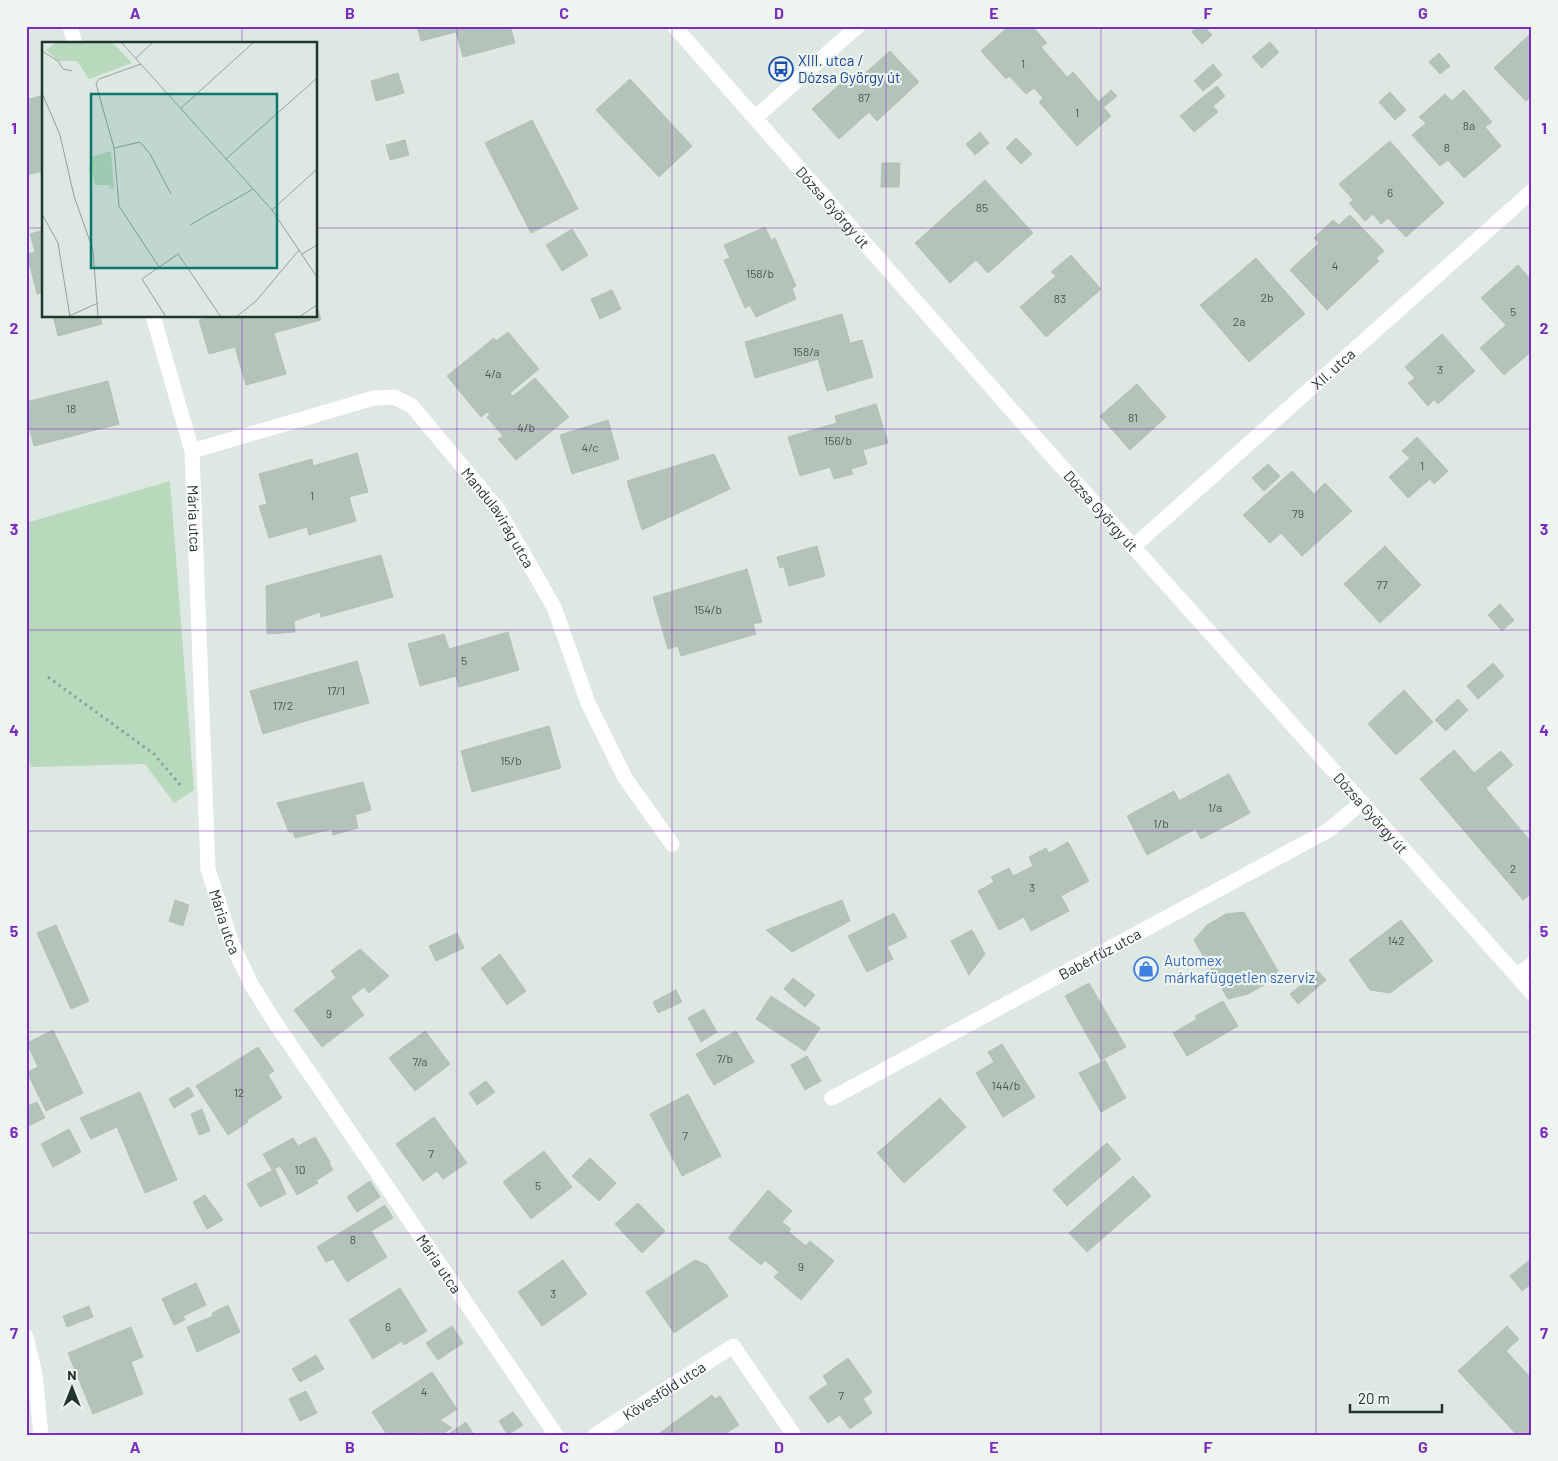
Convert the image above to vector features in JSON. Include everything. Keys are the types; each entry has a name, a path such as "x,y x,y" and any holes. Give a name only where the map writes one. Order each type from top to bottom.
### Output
{"street":[{"path":"70,26 74,42"},
{"name":"Dózsa György út","path":"674,26 1133,547 1518,975 1532,993"},
{"path":"756,117 858,26"},
{"name":"XII. utca","path":"1133,547 1532,191"},
{"name":"Mária utca","path":"154,318 192,451 208,869 232,944 251,984 272,1018 556,1435"},
{"name":"Mandulavirág utca","path":"192,451 374,398 394,397 412,406 497,508 554,607 588,703 625,778 672,844"},
{"name":"Babérfűz utca","path":"832,1098 1329,830 1362,802"},
{"path":"1518,975 1532,964"},
{"path":"26,1337 35,1374 41,1435"},
{"name":"Kövesföld utca","path":"595,1435 733,1346 794,1435"}],"path":[{"path":"48,677 154,754 182,788"}],"green space":[{"path":"170,481 194,790 174,803 145,764 31,767 26,751 26,523"}],"building":[{"path":"417,26 510,26 515,43 463,57 456,32 421,41"},
{"path":"1009,26 1032,26 1047,43 1041,47 1067,77 1043,98 1034,88 1026,94 1009,76 1006,79 981,51"},
{"path":"1197,26 1203,26 1212,35 1202,44 1192,32"},
{"path":"1531,33 1532,95 1526,101 1494,68"},
{"path":"1270,42 1279,52 1262,68 1252,57"},
{"path":"890,51 919,82 877,121 869,112 839,139 812,109 846,79 852,85"},
{"path":"1439,53 1450,66 1440,74 1429,62"},
{"path":"1213,64 1222,75 1203,91 1194,81"},
{"path":"1073,72 1111,116 1077,146 1039,102"},
{"path":"398,73 404,93 376,101 371,81"},
{"path":"630,79 692,146 659,177 596,110"},
{"path":"1217,86 1225,96 1213,106 1204,96"},
{"path":"1111,90 1117,96 1104,107 1098,102"},
{"path":"1464,90 1492,122 1485,127 1501,146 1483,162 1439,112"},
{"path":"1390,92 1406,110 1395,120 1379,102"},
{"path":"1445,94 1452,101 1439,112 1433,105"},
{"path":"42,96 42,171 26,175 26,100"},
{"path":"1204,96 1218,112 1194,132 1180,116"},
{"path":"1433,105 1439,112 1426,123 1419,117"},
{"path":"1439,112 1483,162 1464,178 1448,160 1440,166 1412,135"},
{"path":"532,120 578,209 531,233 485,143"},
{"path":"980,132 989,143 975,155 966,144"},
{"path":"1016,138 1032,154 1021,164 1006,148"},
{"path":"405,140 409,155 390,160 386,145"},
{"path":"1390,141 1444,203 1406,237 1388,218 1381,224 1373,214 1365,221 1349,203 1353,200 1339,184"},
{"path":"882,163 900,163 899,187 881,187"},
{"path":"985,180 1033,233 988,273 976,260 950,283 915,243"},
{"path":"1350,215 1384,251 1376,258 1342,222"},
{"path":"1333,220 1339,225 1319,243 1314,238"},
{"path":"1342,222 1379,261 1327,310 1290,270"},
{"path":"765,227 771,240 775,238 796,286 792,289 796,299 756,317 750,305 745,308 724,260 730,258 724,245"},
{"path":"572,229 588,255 562,271 546,245"},
{"path":"42,231 42,293 37,294 27,254 35,252 30,234"},
{"path":"1071,255 1101,289 1046,337 1020,307 1056,276 1051,272"},
{"path":"1256,258 1305,314 1279,336 1229,281"},
{"path":"1518,265 1532,281 1532,351 1504,375 1480,348 1506,325 1481,298"},
{"path":"1229,281 1279,336 1249,362 1200,305"},
{"path":"612,290 621,309 600,319 591,299"},
{"path":"318,309 321,320 274,333 286,374 246,385 235,347 209,354 199,320 206,318 318,318"},
{"path":"842,314 850,343 862,340 873,377 827,391 818,359 755,378 745,342"},
{"path":"54,318 100,318 102,324 58,336"},
{"path":"508,332 539,369 481,417 447,376 494,338 496,341"},
{"path":"1442,334 1475,371 1438,404 1405,367"},
{"path":"535,378 569,417 516,460 498,439 503,436 487,417 490,415 487,412 510,393 513,396"},
{"path":"1415,378 1434,400 1428,406 1408,383"},
{"path":"108,381 119,424 34,446 26,415 26,402"},
{"path":"1137,384 1166,417 1130,450 1100,416"},
{"path":"876,404 888,443 863,450 867,464 851,469 853,474 834,479 830,467 800,476 788,437 837,423 835,416"},
{"path":"608,420 619,459 572,474 560,435"},
{"path":"1417,437 1448,471 1434,484 1430,479 1408,498 1389,477 1410,458 1402,451"},
{"path":"357,453 368,492 349,497 356,521 309,535 307,527 269,538 259,506 267,504 259,474 312,459 313,466"},
{"path":"714,454 730,489 642,530 627,481"},
{"path":"1268,464 1280,476 1264,491 1252,478"},
{"path":"1292,471 1314,494 1325,483 1352,511 1302,556 1281,533 1270,543 1243,515"},
{"path":"817,546 825,576 789,586 784,567 780,568 777,557"},
{"path":"1385,546 1421,585 1380,623 1344,584"},
{"path":"381,555 393,597 321,617 320,612 294,621 295,632 267,634 266,586"},
{"path":"747,569 762,622 753,624 756,634 681,656 678,646 668,649 653,597"},
{"path":"1500,604 1514,620 1502,631 1488,615"},
{"path":"508,632 519,670 459,687 456,676 420,686 408,644 444,634 449,649"},
{"path":"357,661 369,703 316,718 304,676"},
{"path":"1493,663 1504,676 1478,699 1467,686"},
{"path":"304,676 316,718 263,734 250,691"},
{"path":"1404,690 1433,722 1396,755 1368,724"},
{"path":"1458,699 1468,710 1446,731 1435,720"},
{"path":"549,726 561,768 472,792 461,751"},
{"path":"1454,750 1474,773 1501,751 1513,765 1486,788 1488,791 1454,819 1420,779"},
{"path":"1229,774 1250,813 1201,839 1180,800"},
{"path":"363,782 371,810 355,815 358,828 333,835 332,829 295,838 293,832 289,832 277,803"},
{"path":"1174,791 1195,829 1147,855 1127,816"},
{"path":"1488,791 1532,843 1532,893 1523,900 1454,819"},
{"path":"1068,842 1089,881 1061,896 1069,911 1031,931 1024,917 999,930 978,891 994,882 991,877 1009,868 1013,876 1033,866 1029,857 1046,848 1049,853"},
{"path":"175,900 189,905 183,926 169,921"},
{"path":"842,900 850,921 792,952 766,930"},
{"path":"1244,912 1278,971 1266,984 1248,994 1228,999 1194,940 1207,925 1226,914"},
{"path":"894,913 907,937 887,947 893,959 867,972 848,936"},
{"path":"1401,920 1433,961 1390,993 1370,990 1349,960"},
{"path":"56,925 89,1001 71,1009 37,933"},
{"path":"972,930 985,954 969,975 951,941"},
{"path":"457,933 464,948 436,961 429,946"},
{"path":"360,949 389,976 369,993 364,987 351,997 331,971"},
{"path":"500,954 526,991 507,1005 481,968"},
{"path":"1318,971 1326,980 1298,1004 1290,994"},
{"path":"336,978 364,1015 322,1047 294,1010"},
{"path":"793,978 815,995 805,1007 784,989"},
{"path":"1089,983 1126,1047 1101,1060 1065,996"},
{"path":"676,990 682,1002 658,1013 653,1002"},
{"path":"771,996 820,1028 805,1051 756,1019"},
{"path":"1223,1001 1238,1026 1187,1056 1173,1033 1197,1019 1195,1016"},
{"path":"704,1009 717,1032 701,1042 688,1018"},
{"path":"53,1030 83,1093 46,1111 27,1072 38,1067 27,1043"},
{"path":"425,1031 450,1064 415,1091 389,1058"},
{"path":"736,1031 754,1062 714,1085 696,1054"},
{"path":"1002,1044 1035,1097 1003,1117 976,1073 994,1062 988,1052"},
{"path":"258,1047 274,1071 268,1075 282,1098 247,1120 248,1122 228,1135 196,1086"},
{"path":"807,1056 821,1081 805,1090 791,1065"},
{"path":"1105,1060 1126,1098 1101,1112 1079,1073"},
{"path":"486,1081 495,1092 477,1105 469,1093"},
{"path":"189,1087 194,1096 174,1108 169,1099"},
{"path":"140,1092 177,1180 145,1193 117,1127 91,1139 80,1118"},
{"path":"688,1094 721,1156 682,1176 650,1114"},
{"path":"940,1098 966,1127 904,1183 877,1153"},
{"path":"37,1102 45,1118 26,1127 26,1107"},
{"path":"202,1109 210,1131 199,1135 191,1114"},
{"path":"434,1117 467,1163 443,1179 437,1171 423,1181 396,1144"},
{"path":"69,1129 81,1152 53,1167 41,1144"},
{"path":"315,1137 330,1162 312,1172 318,1183 297,1195 271,1150 293,1138 298,1146"},
{"path":"1107,1143 1121,1159 1067,1206 1053,1190"},
{"path":"271,1150 280,1166 272,1170 263,1154"},
{"path":"544,1151 572,1187 531,1219 503,1182"},
{"path":"590,1158 616,1183 599,1201 572,1176"},
{"path":"329,1163 333,1170 317,1180 312,1172"},
{"path":"275,1169 286,1194 260,1207 247,1184"},
{"path":"1133,1176 1151,1196 1087,1252 1069,1233"},
{"path":"370,1181 380,1197 357,1212 347,1197"},
{"path":"768,1190 792,1211 782,1222 791,1229 761,1265 728,1238"},
{"path":"205,1195 223,1220 207,1229 193,1202"},
{"path":"638,1203 665,1231 642,1253 615,1224"},
{"path":"385,1205 393,1218 371,1231 387,1257 347,1282 333,1259 326,1262 317,1247"},
{"path":"789,1232 806,1246 810,1241 834,1261 801,1300 774,1277 779,1272 765,1260"},
{"path":"1532,1258 1532,1283 1522,1291 1510,1276"},
{"path":"563,1260 587,1294 542,1326 518,1292"},
{"path":"695,1260 707,1265 728,1296 674,1333 646,1292"},
{"path":"196,1283 206,1305 183,1316 185,1320 174,1325 162,1299"},
{"path":"400,1288 427,1331 404,1345 402,1341 373,1359 349,1320"},
{"path":"228,1305 240,1332 197,1352 187,1327 213,1316 212,1313"},
{"path":"89,1306 93,1317 67,1327 63,1316"},
{"path":"452,1326 463,1343 438,1360 426,1343"},
{"path":"1507,1326 1519,1339 1506,1351 1532,1379 1532,1435 1517,1435 1458,1371"},
{"path":"131,1327 143,1357 131,1362 143,1394 93,1414 68,1353"},
{"path":"316,1355 324,1369 300,1382 292,1369"},
{"path":"848,1358 872,1392 863,1399 872,1413 850,1429 840,1415 828,1423 809,1397 828,1384 823,1376"},
{"path":"432,1372 457,1409 418,1435 387,1435 372,1412"},
{"path":"306,1391 317,1413 300,1421 289,1399"},
{"path":"712,1395 715,1399 720,1396 739,1425 726,1433 727,1435 657,1435"},
{"path":"513,1412 523,1425 508,1435 499,1421"},
{"path":"440,1420 452,1428 441,1435 418,1435"},
{"path":"466,1422 474,1435 447,1435"}],"place":[{"name":"XIII. utca / Dózsa György út","path":"781,69"},
{"name":"Automex márkafüggetlen szerviz","path":"1146,969"}]}
